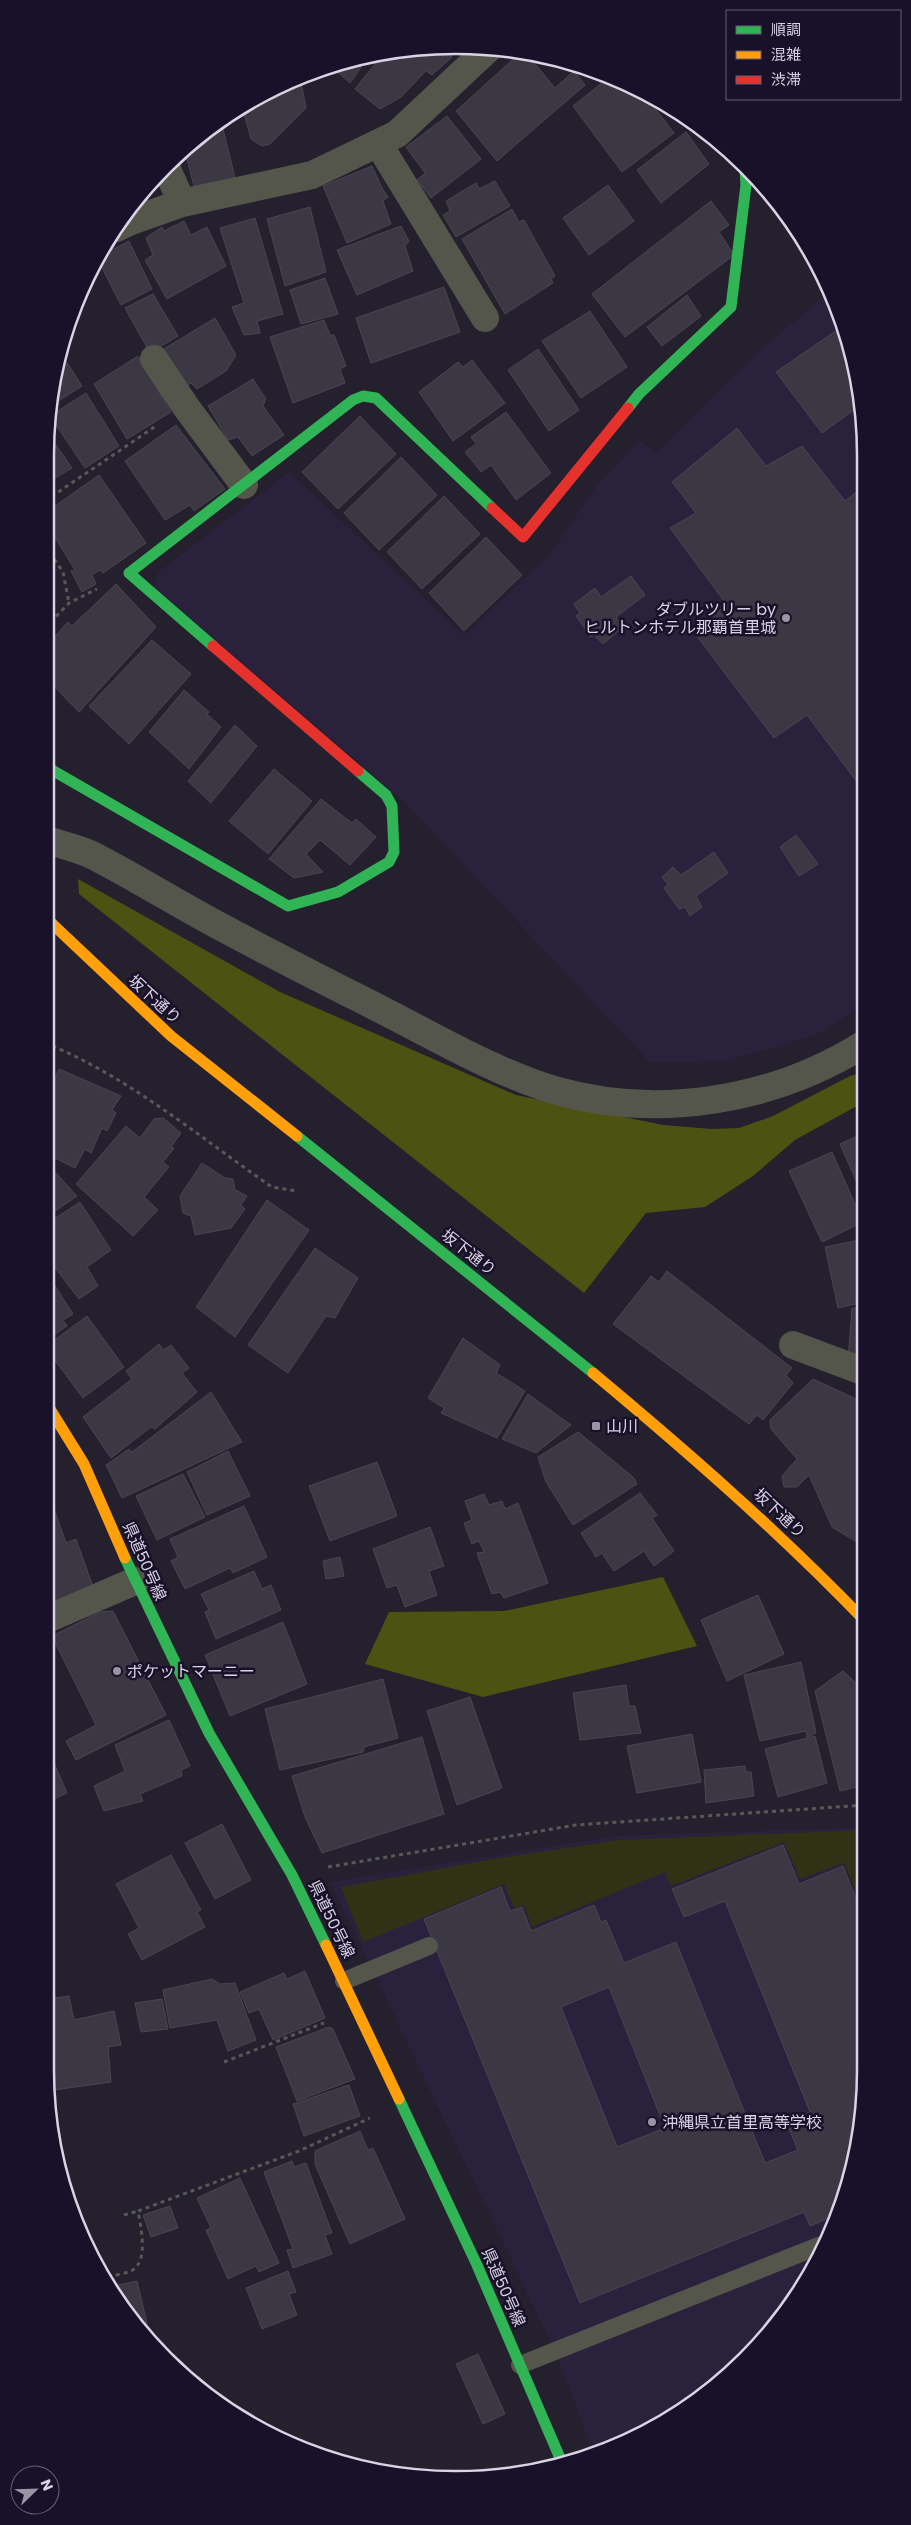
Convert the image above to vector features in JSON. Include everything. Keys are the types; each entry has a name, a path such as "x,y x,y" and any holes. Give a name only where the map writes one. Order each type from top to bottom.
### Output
{"main road":[{"path":"54,771 288,906 338,892 389,862 394,852 392,806 386,795 130,573 353,400 363,396 376,398 523,537 639,394 731,307 749,180"},
{"name":"坂下通り","path":"54,926 171,1036 525,1317 659,1428 749,1506 857,1613"},
{"name":"県道50号線","path":"54,1414 69,1436 84,1464 135,1581 209,1733 292,1875 344,1981 465,2238 560,2458"}],"street":[{"path":"130,221 182,203 312,175 396,134 481,55"},
{"path":"378,143 485,318"},
{"path":"169,173 182,203"},
{"path":"154,359 186,407 244,485"},
{"path":"54,843 90,854 245,940 442,1041 496,1067 554,1090 602,1099 654,1104 701,1102 748,1093 798,1078 842,1058 857,1048"},
{"path":"793,1344 857,1369"},
{"path":"54,1616 135,1581"}],"lane":[{"path":"344,1981 429,1946"},
{"path":"520,2365 816,2247"}],"path":[{"path":"54,494 186,407"},
{"path":"54,559 63,572 70,603"},
{"path":"54,619 70,603 130,573"},
{"path":"54,1047 126,1086 272,1187 297,1191"},
{"path":"292,1875 357,1860 576,1825 857,1806"},
{"path":"224,2062 325,2022"},
{"path":"124,2215 299,2151 378,2114"},
{"path":"111,2276 132,2271 141,2260 141,2234 138,2211"}],"shaded area":[{"path":"824,296 844,352 854,403 857,456 857,1009 814,1036 726,1061 649,1062 405,802 154,587 158,572 289,472 464,635 550,554 595,488 640,440 655,453 764,347"},
{"name":"沖縄県立首里高等学校","path":"857,1827 856,2096 850,2148 836,2199 816,2247 790,2293 740,2354 700,2388 679,2404 633,2430 591,2448 555,2351 330,1882 616,1836"}],"green space":[{"path":"78,879 280,992 516,1095 663,1125 712,1129 739,1128 773,1116 857,1074 857,1106 795,1140 753,1176 705,1207 646,1213 584,1293 79,894"},
{"path":"663,1577 697,1646 483,1697 365,1664 389,1612 504,1611"},
{"path":"857,1830 857,1895 844,1863 800,1879 784,1842 671,1886 665,1872 532,1927 524,1905 514,1908 504,1884 363,1942 341,1887 499,1858 618,1840"}],"building":[{"path":"448,54 452,57 432,75 426,71 401,97 380,109 355,89 378,61 429,55"},
{"path":"514,58 532,61 555,88 573,71 585,85 497,161 456,111"},
{"path":"363,64 350,83 337,72"},
{"path":"603,82 654,107 674,133 622,172 573,106"},
{"path":"301,84 306,108 270,144 262,146 251,139 244,114"},
{"path":"447,116 481,159 431,198 417,180 425,173 406,147"},
{"path":"223,128 235,178 194,186 186,157"},
{"path":"686,132 709,164 661,203 637,170"},
{"path":"372,166 388,197 383,201 391,224 347,243 323,186"},
{"path":"495,181 510,206 456,237 443,215 450,211 446,201 476,183 479,189"},
{"path":"608,185 634,221 589,255 563,218"},
{"path":"711,201 729,225 719,232 734,255 625,337 592,294"},
{"path":"310,207 326,272 285,286 267,219"},
{"path":"512,209 519,222 524,220 555,276 551,279 553,283 505,314 462,239"},
{"path":"255,218 283,314 257,321 260,333 244,335 232,307 244,303 220,228"},
{"path":"184,221 191,235 207,227 226,266 167,299 145,260 153,255 146,238 162,227 164,231"},
{"path":"401,226 409,241 405,246 413,271 357,295 337,250"},
{"path":"129,241 152,289 121,305 101,267 110,251"},
{"path":"325,278 338,314 301,324 290,290"},
{"path":"444,287 460,332 371,363 356,318"},
{"path":"153,294 178,336 150,353 125,308"},
{"path":"687,295 701,316 662,346 647,327"},
{"path":"590,311 627,367 581,398 542,341"},
{"path":"215,318 236,355 226,371 197,389 191,383 178,391 157,353"},
{"path":"324,320 330,335 334,335 346,366 340,369 345,383 293,403 270,337"},
{"path":"837,330 850,377 854,409 822,433 776,372"},
{"path":"538,349 579,410 549,431 508,370"},
{"path":"138,356 171,412 127,439 94,384"},
{"path":"65,360 82,386 57,402"},
{"path":"472,360 505,403 453,441 419,392 458,362 463,367"},
{"path":"253,379 266,399 263,406 284,435 252,456 238,437 228,440 208,406"},
{"path":"86,393 119,446 85,468 55,424 56,412"},
{"path":"506,412 551,473 516,500 491,465 481,472 465,452 476,444 471,437"},
{"path":"360,416 396,454 338,509 302,472"},
{"path":"176,425 225,489 194,511 190,505 165,520 125,461"},
{"name":"ダブルツリー by ヒルトンホテル那覇首里城","path":"737,428 766,466 802,446 845,501 857,492 857,782 807,715 774,738 693,631 727,605 670,528 696,513 672,482"},
{"path":"54,443 72,468 54,479"},
{"path":"401,457 437,495 379,550 344,513"},
{"path":"99,475 146,543 103,573 100,570 92,575 96,584 82,592 71,571 75,570 54,536 54,507"},
{"path":"444,496 480,534 422,589 387,552"},
{"path":"486,537 522,575 464,631 429,593"},
{"path":"631,576 645,595 616,617 623,627 603,644 594,635 591,637 576,616 580,613 574,604 595,588 601,597"},
{"path":"116,584 156,627 79,712 54,686 54,637 68,622 72,626"},
{"path":"152,640 191,674 129,744 89,706"},
{"path":"184,690 209,712 207,714 221,727 189,769 149,732"},
{"path":"235,725 257,746 211,803 188,781"},
{"path":"274,769 312,801 268,854 229,821"},
{"path":"321,799 352,823 356,819 376,837 350,865 320,840 306,854 323,872 294,878 269,859"},
{"path":"796,835 818,864 799,876 780,847"},
{"path":"714,852 728,873 696,896 702,907 690,916 685,907 679,909 664,888 668,885 662,877 673,867 681,875"},
{"path":"59,1069 121,1096 112,1110 116,1113 107,1131 102,1128 91,1153 85,1149 75,1168 54,1158 54,1081"},
{"path":"163,1118 181,1133 171,1147 174,1148 163,1162 169,1167 144,1197 158,1210 133,1236 76,1184 126,1126 140,1138 154,1119"},
{"path":"857,1136 857,1183 840,1144"},
{"path":"832,1152 857,1208 857,1225 822,1242 789,1171"},
{"path":"202,1163 225,1178 233,1179 235,1190 247,1196 241,1205 245,1209 231,1228 195,1235 191,1216 183,1213 180,1196"},
{"path":"54,1171 77,1196 54,1212"},
{"path":"267,1200 309,1230 235,1337 196,1307"},
{"path":"80,1202 111,1250 87,1267 98,1286 79,1299 54,1266 54,1219"},
{"path":"857,1240 857,1304 838,1308 825,1247"},
{"path":"315,1248 358,1278 335,1318 326,1316 288,1373 248,1345"},
{"path":"667,1271 792,1368 786,1375 793,1383 763,1420 757,1415 749,1424 613,1324 651,1276 659,1282"},
{"path":"54,1284 73,1314 63,1320 67,1326 54,1335"},
{"path":"852,1308 857,1308 857,1362 848,1361"},
{"path":"87,1316 124,1367 83,1398 54,1359 54,1340"},
{"path":"463,1338 500,1365 496,1373 525,1391 497,1438 441,1413 444,1408 428,1398"},
{"path":"159,1344 163,1350 171,1345 189,1368 182,1373 197,1392 155,1429 151,1427 111,1458 83,1417 132,1379 126,1371"},
{"path":"813,1379 857,1400 857,1542 832,1527 809,1475 797,1487 784,1487 782,1476 797,1459 771,1429 770,1420"},
{"path":"211,1392 242,1442 122,1498 106,1465 129,1449 132,1452"},
{"path":"528,1394 571,1425 536,1453 502,1439"},
{"path":"578,1432 633,1477 637,1484 573,1525 546,1482 538,1457"},
{"path":"228,1451 250,1496 207,1515 187,1472"},
{"path":"377,1462 397,1516 330,1541 309,1486"},
{"path":"183,1474 205,1517 157,1540 136,1496"},
{"path":"640,1493 657,1515 652,1518 674,1551 654,1566 644,1551 614,1571 602,1553 596,1557 581,1533"},
{"path":"484,1494 489,1505 502,1501 505,1509 518,1503 548,1583 504,1598 500,1592 492,1594 477,1553 484,1552 479,1541 472,1544 464,1523 472,1520 465,1501"},
{"path":"244,1506 267,1557 233,1573 230,1568 185,1589 171,1561 178,1557 170,1539"},
{"path":"54,1509 66,1543 76,1539 93,1587 54,1601"},
{"path":"430,1527 444,1566 429,1571 437,1595 405,1607 397,1585 387,1588 373,1549"},
{"path":"340,1557 344,1576 326,1579 323,1561"},
{"path":"254,1571 262,1589 271,1585 281,1610 216,1639 205,1612 209,1610 201,1594"},
{"path":"758,1595 784,1654 727,1681 701,1620"},
{"path":"113,1611 166,1715 76,1760 66,1741 96,1725 54,1640 54,1635 100,1612"},
{"path":"283,1622 307,1684 230,1716 205,1655"},
{"path":"801,1662 816,1733 807,1737 806,1731 760,1741 744,1675"},
{"path":"843,1671 857,1684 857,1787 840,1791 815,1691"},
{"path":"383,1679 398,1738 364,1747 363,1752 280,1770 265,1709"},
{"path":"626,1685 629,1706 635,1706 641,1733 580,1740 573,1693"},
{"path":"470,1697 502,1788 457,1805 427,1711"},
{"path":"169,1720 190,1766 181,1770 182,1776 140,1794 143,1801 104,1811 94,1786 125,1771 115,1745"},
{"path":"692,1734 701,1782 637,1793 627,1746"},
{"path":"815,1736 827,1783 778,1797 765,1749"},
{"path":"422,1737 444,1814 322,1853 305,1817 292,1776"},
{"path":"54,1763 67,1793 54,1799"},
{"path":"745,1766 746,1772 751,1772 754,1796 706,1803 704,1770"},
{"path":"222,1824 251,1880 215,1899 185,1843"},
{"path":"783,1845 799,1884 843,1866 857,1901 856,2096 850,2148 844,2173 829,2218 810,2226 804,2212 580,2303 424,1919 501,1887 510,1911 522,1907 531,1931 594,1905 601,1922 606,1920 624,1963 676,1942 765,2163 798,2150 786,2121 810,2112 725,1901 684,1917 672,1889","holes":["609,1987 665,2128 617,2147 561,2007"]},
{"path":"171,1855 201,1910 197,1912 205,1927 142,1960 128,1934 139,1928 116,1884"},
{"path":"305,1971 325,2018 273,2040 259,2009 249,2013 240,1992 284,1973 287,1979"},
{"path":"212,1979 220,1984 235,1983 256,2040 228,2051 217,2020 170,2028 163,1990"},
{"path":"54,1985 55,1998 69,1996 74,2020 114,2011 121,2045 108,2047 111,2082 55,2090"},
{"path":"162,1999 168,2029 141,2032 135,2003"},
{"path":"329,2027 333,2029 355,2079 297,2101 276,2047"},
{"path":"349,2085 360,2116 304,2136 293,2104"},
{"path":"360,2131 368,2150 373,2148 405,2219 350,2244 315,2164 315,2151"},
{"path":"292,2161 294,2167 306,2163 332,2233 325,2235 332,2254 293,2268 287,2250 293,2249 264,2172"},
{"path":"240,2178 279,2263 259,2272 256,2266 228,2279 206,2230 211,2228 197,2198"},
{"path":"170,2206 178,2228 151,2237 143,2215"},
{"path":"288,2271 296,2292 289,2294 297,2315 262,2329 246,2288"},
{"path":"137,2281 147,2326 121,2293 117,2285"},
{"path":"478,2354 505,2414 483,2424 456,2364"}],"traffic: fast":[{"path":"628,408 639,394 731,307 746,177"},
{"path":"213,646 129,573 353,400 363,396 376,398 492,508"},
{"path":"54,771 288,906 338,892 389,862 394,852 392,806 386,795 358,771"},
{"path":"297,1136 593,1373"},
{"path":"125,1558 209,1733 292,1875 326,1945"},
{"path":"399,2099 477,2265 560,2458"}],"traffic: slow":[{"path":"54,926 171,1036 297,1136"},
{"path":"593,1373 732,1493 857,1613"},
{"path":"54,1416 84,1464 125,1558"},
{"path":"326,1945 399,2099"}],"traffic: jam":[{"path":"492,508 523,537 628,408"},
{"path":"213,646 358,771"}],"place":[{"name":"ダブルツリー by ヒルトンホテル那覇首里城","path":"786,618"},
{"name":"山川","path":"596,1426"},
{"name":"ポケットマーニー","path":"117,1671"},
{"name":"沖縄県立首里高等学校","path":"652,2122"}]}
